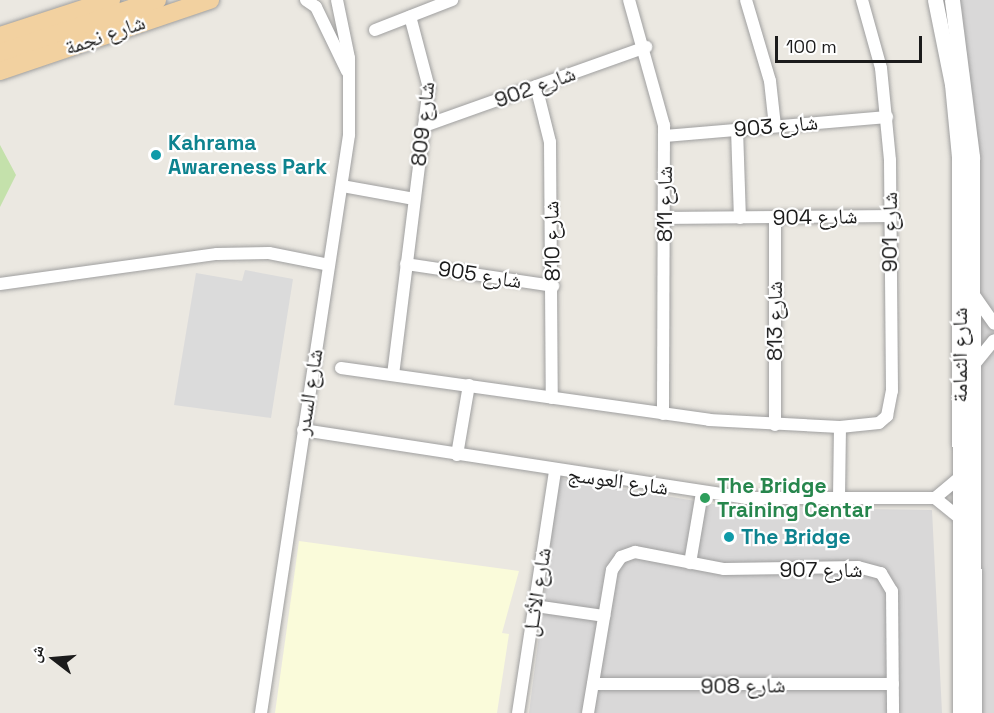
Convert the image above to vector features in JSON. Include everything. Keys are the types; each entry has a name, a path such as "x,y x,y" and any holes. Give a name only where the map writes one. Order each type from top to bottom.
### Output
{"main road":[{"name":"شارع نجمة","path":"3,35 111,0"},
{"path":"0,53 157,0"},
{"name":"شارع نجمة","path":"0,70 210,0"}],"street":[{"name":"شارع السدر","path":"306,0 316,7 347,71"},
{"name":"شارع السدر","path":"261,713 342,186 350,114 347,71 337,0"},
{"path":"375,30 452,0"},
{"name":"شارع 811","path":"629,0 646,47 665,136 663,414"},
{"path":"746,0 770,81 775,126"},
{"name":"شارع 901","path":"341,368 663,414 775,425 840,428 879,423 891,405 890,216 886,117 876,44 862,0"},
{"name":"شارع الثمامة","path":"935,0 958,147 960,713"},
{"name":"شارع الثمامة","path":"952,0 970,117 974,295 974,713"},
{"name":"شارع 809","path":"393,375 429,78 410,16"},
{"name":"شارع 902","path":"424,126 646,47"},
{"name":"شارع 810","path":"536,86 550,142 553,286 552,398"},
{"name":"شارع 903","path":"665,136 886,117"},
{"path":"737,129 740,218"},
{"path":"342,186 414,199"},
{"name":"شارع 904","path":"665,218 890,216"},
{"name":"شارع 813","path":"775,217 775,425"},
{"path":"0,284 217,254 269,253 329,265"},
{"name":"شارع 905","path":"406,264 553,286"},
{"path":"974,295 994,324"},
{"path":"973,366 994,340"},
{"path":"457,455 469,385"},
{"path":"839,498 840,428"},
{"name":"شارع العوسج","path":"303,430 702,493 839,498 935,498"},
{"name":"شارع الأثــل","path":"518,713 555,471"},
{"path":"960,477 935,498 961,519"},
{"path":"690,563 702,493"},
{"name":"شارع 907","path":"588,713 612,570 621,557 635,552 690,563 755,571 858,567 881,573 892,591 893,713"},
{"path":"535,606 604,616"},
{"path":"960,670 967,713"},
{"name":"شارع 908","path":"593,684 893,684"}],"shaded area":[{"path":"937,0 994,0 994,713 962,713 959,216"},
{"path":"245,270 293,279 271,418 174,405 196,273 242,281"},
{"path":"559,478 731,507 932,510 942,713 529,713"},
{"path":"299,541 519,571 502,633 509,634 497,713 275,713"}],"green space":[{"path":"0,145 16,175 0,207"}],"place":[{"name":"Kahrama Awareness Park","path":"156,155"},
{"name":"The Bridge Training Centar","path":"705,498"},
{"name":"The Bridge","path":"729,537"}]}
